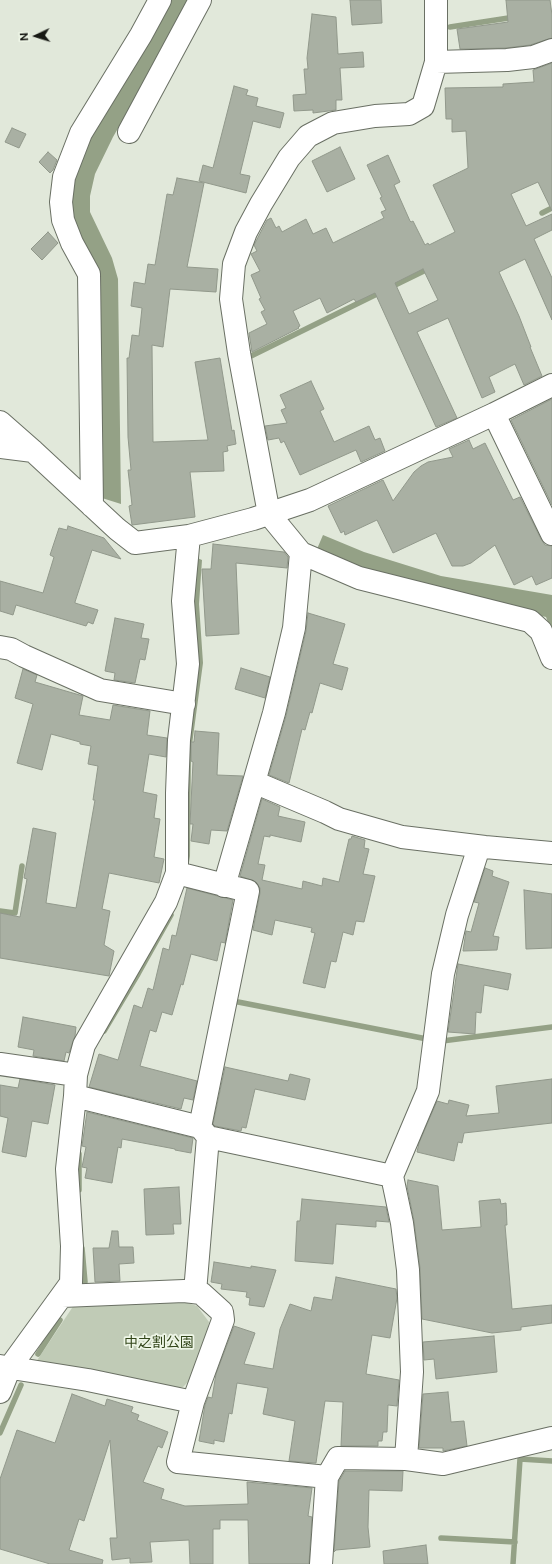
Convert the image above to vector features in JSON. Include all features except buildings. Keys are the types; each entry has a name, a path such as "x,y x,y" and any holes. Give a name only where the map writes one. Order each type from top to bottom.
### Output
{"street":[{"path":"92,506 89,274 72,243 63,220 61,202 64,177 81,133 142,35 160,0"},
{"path":"129,132 200,0"},
{"path":"436,0 436,62 423,106 409,114 375,116 333,123 308,136 287,162 261,204 246,232 234,264 231,299 239,353 269,514 301,553 359,578 530,621 541,632 552,658"},
{"path":"436,62 507,60 533,57 552,50"},
{"path":"0,422 117,529 135,543 189,536 269,514 310,500 494,414 552,385"},
{"path":"494,414 552,534"},
{"path":"0,447 33,451"},
{"path":"0,1392 5,1367 71,1283 72,1246 67,1169 76,1074 84,1046 166,902 177,873 177,793 179,740 188,664 183,600 189,536"},
{"path":"224,886 274,713 294,628 301,553"},
{"path":"0,647 11,649 100,690 184,704"},
{"path":"254,782 326,812 339,819 402,837 479,847 552,853"},
{"path":"406,1459 412,1372 408,1270 402,1223 392,1176 428,1092 444,974 458,915 479,847"},
{"path":"177,873 248,891 204,1132 195,1292"},
{"path":"0,1064 76,1074"},
{"path":"75,1096 204,1132 392,1176"},
{"path":"62,1296 184,1291 201,1293 222,1312 223,1320 193,1402 178,1462 327,1477"},
{"path":"5,1367 88,1380 193,1402"},
{"path":"321,1564 327,1477 338,1458 406,1459 443,1464 552,1438"}],"green space":[{"name":"中之割公園","path":"181,1301 197,1306 209,1322 206,1339 190,1380 183,1387 174,1388 36,1362 74,1305"}],"shaded area":[{"path":"169,0 192,0 113,137 95,174 90,196 90,212 112,258 118,279 121,504 102,498 73,223 71,174 83,145"},
{"path":"323,535 364,552 441,576 552,595 552,633 546,617 436,590 344,562 317,549"},
{"path":"195,557 202,560 199,604 203,663 191,752 190,856 188,869 182,799"}],"waterway":[{"path":"450,27 515,17"},
{"path":"542,213 552,208"},
{"path":"389,288 430,268"},
{"path":"249,357 381,292"},
{"path":"0,911 15,913 22,866"},
{"path":"104,1031 171,915"},
{"path":"233,1001 427,1039"},
{"path":"442,1041 552,1027"},
{"path":"79,1154 79,1190"},
{"path":"82,1248 85,1282"},
{"path":"38,1354 60,1320"},
{"path":"0,1433 21,1385"},
{"path":"513,1564 520,1459 552,1461"},
{"path":"441,1538 515,1542"}]}
